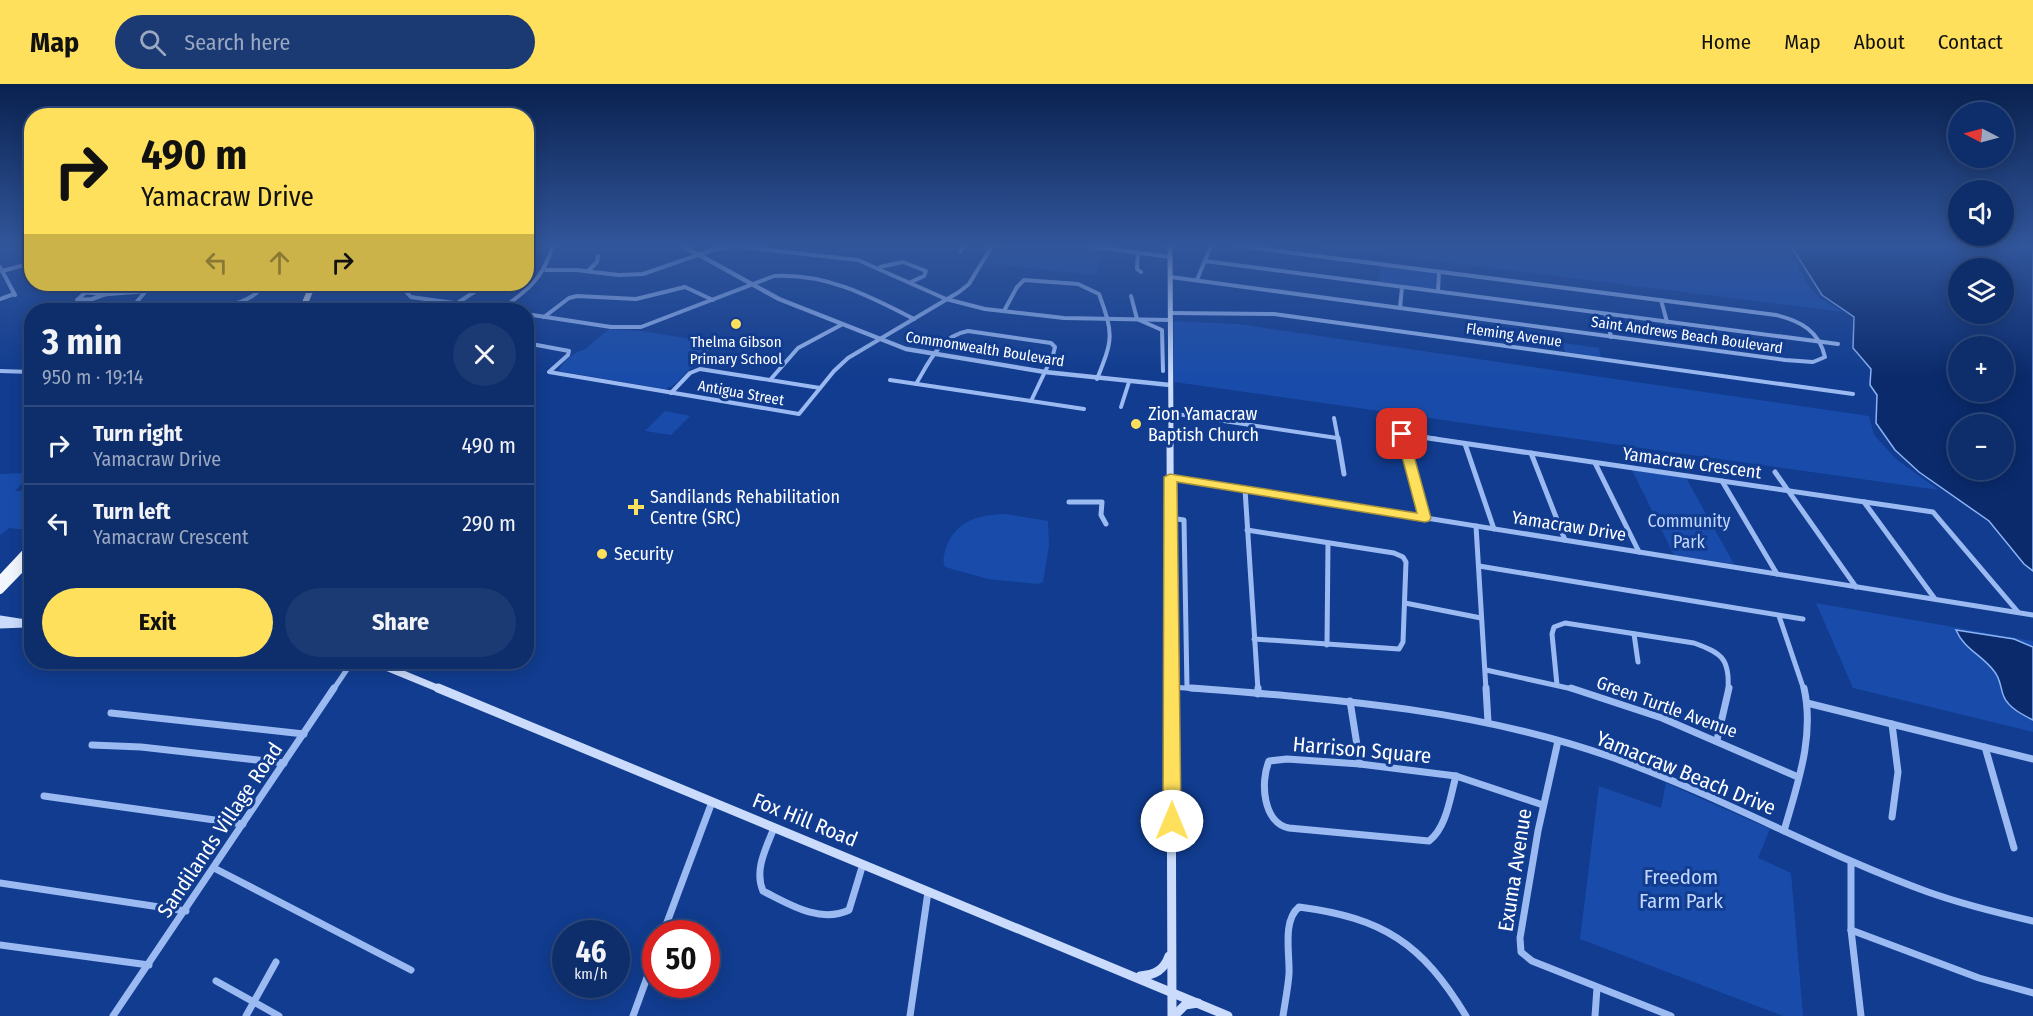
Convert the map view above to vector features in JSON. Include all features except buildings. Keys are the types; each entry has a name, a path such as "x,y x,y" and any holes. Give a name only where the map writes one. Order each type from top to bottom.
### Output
{"highway":[{"path":"0,580 24,554"},
{"path":"0,590 24,565"}],"main road":[{"path":"1170,289 1171,991 1173,1016"},
{"path":"0,619 24,623"},
{"path":"0,625 24,624"},
{"name":"Fox Hill Road","path":"391,669 929,890 1228,1016"},
{"path":"1131,975 1150,976 1161,970 1168,961 1171,950"},
{"path":"1173,1016 1185,1005 1203,1005"}],"street":[{"path":"0,299 15,295 12,289"},
{"path":"544,317 568,298 577,296 636,299 675,289"},
{"path":"690,289 713,300"},
{"path":"534,315 611,327 640,327 739,289"},
{"name":"Commonwealth Boulevard","path":"763,289 779,299 906,350 1045,372 1170,387"},
{"path":"850,289 914,319"},
{"path":"927,289 948,299 1004,311 1063,318 1170,320"},
{"name":"Antigua Street","path":"671,393 799,414 840,364 877,339 961,289"},
{"path":"1004,311 1016,289"},
{"path":"1093,289 1099,294 1104,303 1111,337 1110,350 1097,378"},
{"name":"Saint Andrews Beach Boulevard","path":"1266,289 1804,362 1824,358 1819,342"},
{"path":"1400,308 1402,289"},
{"path":"1427,289 1838,344"},
{"path":"1577,289 1784,317 1808,326 1819,342"},
{"path":"106,294 92,299 77,300 86,292 106,294 151,291"},
{"path":"235,303 247,301 261,291"},
{"path":"405,291 411,297 450,303"},
{"path":"458,303 476,291"},
{"path":"511,303 527,291"},
{"path":"136,303 145,292"},
{"path":"1131,296 1137,319"},
{"path":"1660,300 1667,322"},
{"name":"Fleming Avenue","path":"1170,313 1274,314 1853,394"},
{"path":"1606,314 1611,337"},
{"path":"1137,319 1162,330 1162,371"},
{"path":"770,380 798,348 841,325"},
{"path":"916,384 934,355 950,336 964,331 1046,342 1055,347 1031,401"},
{"path":"534,344 564,349 569,353 549,372 671,393 690,373 700,369 820,388"},
{"path":"0,371 24,372"},
{"path":"890,380 1084,409"},
{"path":"1121,407 1128,382"},
{"path":"1170,413 1337,438"},
{"path":"1334,418 1344,474"},
{"path":"1398,420 1425,518"},
{"name":"Yamacraw Crescent","path":"1402,434 1934,512 2018,612"},
{"path":"1465,444 1494,529"},
{"path":"1531,453 1565,540"},
{"path":"1595,463 1639,552"},
{"path":"1775,472 1856,586"},
{"name":"Yamacraw Drive","path":"1170,477 2033,615"},
{"path":"1722,481 1777,574"},
{"path":"1245,489 1258,694"},
{"path":"1069,502 1102,502 1101,515 1106,524"},
{"path":"1864,502 1935,599"},
{"path":"1170,518 1184,520 1187,688"},
{"path":"1476,526 1488,723"},
{"path":"1247,530 1394,553 1403,557 1406,562 1403,642 1399,649 1254,639"},
{"path":"1327,645 1328,543"},
{"path":"1479,566 1803,619"},
{"path":"1171,579 1185,580"},
{"path":"1405,603 1481,618"},
{"path":"1779,616 1807,703 1808,716 1798,777 1784,831"},
{"path":"1557,685 1552,634 1554,627 1565,623 1694,644 1719,654 1726,662 1728,684 1726,706 1717,740"},
{"path":"1634,634 1638,662"},
{"name":"Sandilands Village Road","path":"113,1016 347,669"},
{"name":"Green Turtle Avenue","path":"1486,670 1557,685 1616,701 1717,740 1798,777"},
{"name":"Yamacraw Beach Drive","path":"1172,687 1350,701 1427,711 1488,723 1558,741 1634,765 1851,862 1939,897 1997,914 2033,921"},
{"path":"1350,701 1360,764"},
{"path":"1807,703 2033,759"},
{"path":"111,714 304,734"},
{"path":"1892,724 1898,772 1892,818"},
{"name":"Exuma Avenue","path":"1558,741 1543,805 1520,938 1521,952 1532,961 1671,1016"},
{"path":"92,745 141,747 284,763"},
{"path":"1985,747 2014,848"},
{"name":"Harrison Square","path":"1456,776 1442,823 1436,837 1429,841 1289,828 1278,825 1270,816 1266,770 1269,761 1287,759 1360,764 1456,776 1543,805"},
{"path":"44,796 243,824"},
{"path":"668,920 712,802"},
{"path":"774,828 759,874 759,885 763,891 807,912 837,916 849,910 863,864"},
{"path":"1851,862 1851,930 1861,1016"},
{"path":"214,868 411,970"},
{"path":"0,883 186,911"},
{"path":"910,1016 929,890"},
{"path":"1283,1016 1289,976 1289,927 1293,912 1299,907 1359,918 1384,928 1404,941 1425,960 1454,994 1466,1016"},
{"path":"1851,930 1980,978 2033,993"},
{"path":"0,945 149,965"},
{"path":"246,1016 276,962"},
{"path":"216,981 279,1016"},
{"path":"1595,1016 1597,988"},
{"path":"633,1016 642,991"}],"green space":[{"path":"1663,289 1812,289 1818,297 1843,312"},
{"path":"1173,321 1238,324 1869,416 1874,435 1896,459 1939,490 1174,382"},
{"path":"609,329 643,331 716,343 674,385 665,389 559,371 562,364 569,358 584,350"},
{"path":"1563,343 1599,348 1601,358 1565,353"},
{"path":"665,411 690,416 671,435 645,431"},
{"name":"Community Park","path":"1632,470 1686,478 1734,564 1674,555"},
{"path":"24,473 24,481 15,491 24,491 24,530 9,528 0,535 0,474"},
{"path":"1005,514 1048,521 1049,545 1043,582 1038,584 988,579 945,567 943,560 946,548 956,531 977,518"},
{"path":"1816,603 2033,641 2033,647 2014,639 1956,630 1964,642 1996,674 2009,705 2033,720 2033,732 1853,688"},
{"name":"Freedom Farm Park","path":"1666,783 1770,829 1758,858 1791,873 1803,1016 1783,1016 1580,939 1599,786 1661,808"}],"shaded area":[{"path":"1819,289 1948,289 1948,324 2014,324 2014,289 2033,289 2033,571 2024,564 1989,521 1919,472 1895,450 1876,423 1877,395 1870,385 1871,369 1853,348 1854,317 1822,295"},
{"path":"1956,630 2014,639 2033,647 2033,720 2009,705 1996,674 1968,647"}],"place":[{"name":"Thelma Gibson Primary School","path":"736,324"},
{"name":"Zion Yamacraw Baptish Church","path":"1136,424"},
{"name":"Sandilands Rehabilitation Centre (SRC)","path":"636,507"},
{"name":"Security","path":"602,554"}],"route":[{"path":"1172,821 1170,477 1425,518 1402,434"}]}
